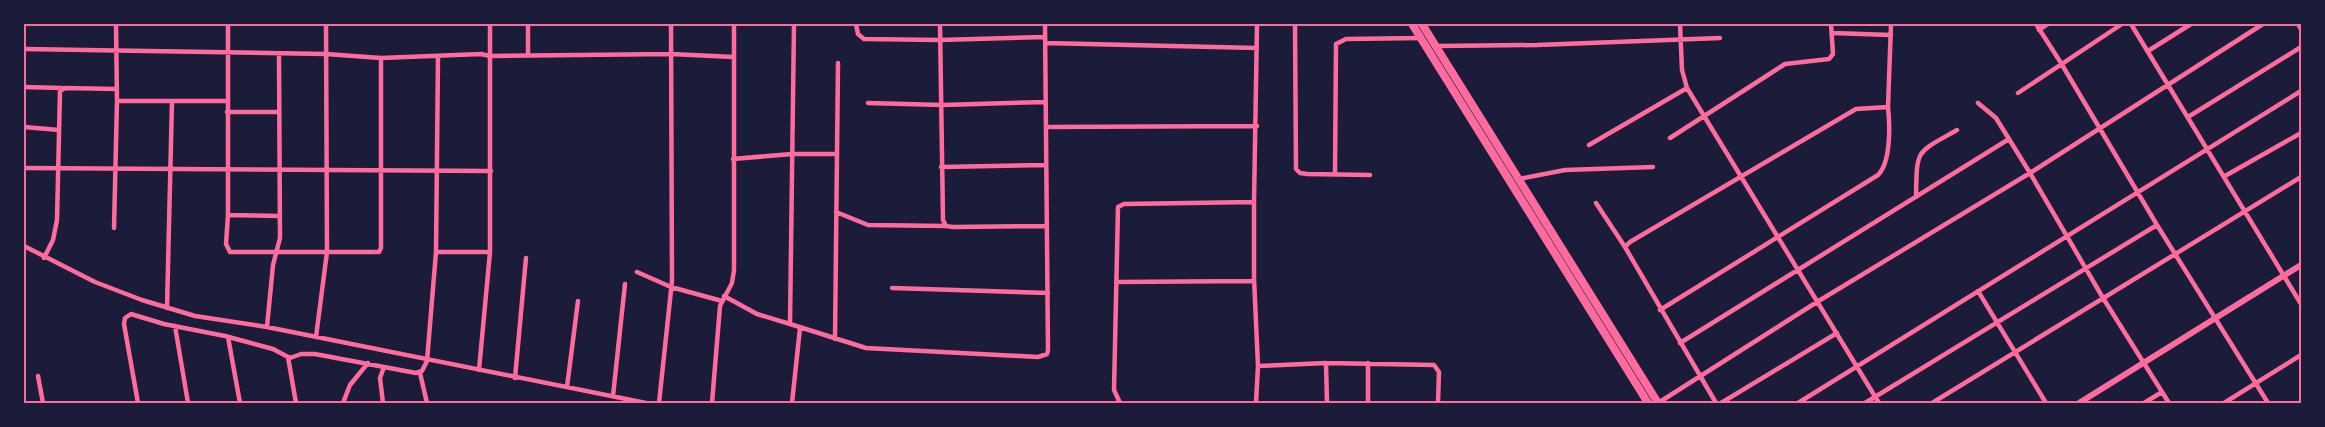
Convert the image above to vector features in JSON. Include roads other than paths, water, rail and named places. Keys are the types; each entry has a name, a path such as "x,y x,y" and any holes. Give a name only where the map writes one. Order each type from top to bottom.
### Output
{"main road":[{"path":"1412,24 1648,403"},
{"path":"1422,24 1658,403"},
{"path":"2079,403 2301,265"}],"street":[{"path":"114,228 117,101 116,24"},
{"path":"228,24 228,215 226,244 228,250 377,253 381,250 381,58"},
{"path":"316,337 327,252 326,24"},
{"path":"479,370 490,252 490,24"},
{"path":"528,24 528,56"},
{"path":"659,403 671,288 671,24"},
{"path":"712,403 718,318 723,299 732,283 734,270 734,24"},
{"path":"790,324 794,24"},
{"path":"856,24 858,34 864,39 940,40 1045,37"},
{"path":"940,24 942,105 941,208 946,226"},
{"path":"637,272 671,288 723,299 756,314 835,339 880,350 1043,357 1048,350 1045,24"},
{"path":"1256,403 1258,366 1254,280 1254,202 1257,24"},
{"path":"1295,24 1296,169 1300,173 1307,174 1370,175"},
{"path":"1680,24 1682,70 1687,88 1879,403"},
{"path":"1670,138 1785,64 1829,59 1833,54 1831,24"},
{"path":"1660,310 1777,236 1856,190 1884,169 1887,160 1891,24"},
{"path":"2036,24 2061,63 2136,192 2268,403"},
{"path":"2039,30 2048,24"},
{"path":"2018,93 2122,24"},
{"path":"2131,24 2301,304"},
{"path":"2148,50 2191,24"},
{"path":"1658,403 1701,378 1817,302 2030,173 2262,24"},
{"path":"2298,24 2301,29"},
{"path":"1832,33 1891,35"},
{"path":"1335,174 1336,44 1346,40 1421,38"},
{"path":"1436,46 1537,45 1720,38"},
{"path":"1045,44 1257,48"},
{"path":"2188,117 2301,47"},
{"path":"24,49 326,54 381,58 481,54 490,56 671,54 734,57"},
{"path":"267,327 280,216 279,54"},
{"path":"427,403 420,373 427,360 436,252 438,57"},
{"path":"835,339 838,63"},
{"path":"24,87 116,89"},
{"path":"44,258 56,228 59,167 59,93 63,88"},
{"path":"1589,145 1687,88"},
{"path":"1798,403 1856,365 2301,91"},
{"path":"117,101 227,101"},
{"path":"167,308 172,168 172,101"},
{"path":"868,103 942,105 1046,102"},
{"path":"1978,103 1993,115 2009,139 2103,298 2169,403"},
{"path":"1625,247 1630,242 1856,109 1888,107"},
{"path":"227,112 279,112"},
{"path":"1046,127 1256,126"},
{"path":"24,127 59,130"},
{"path":"1916,198 1918,156 1925,148 1957,130"},
{"path":"2225,176 2301,133"},
{"path":"1680,344 2009,139"},
{"path":"733,159 792,154 837,154"},
{"path":"942,167 1046,165"},
{"path":"1519,178 1565,170 1653,167"},
{"path":"24,168 279,168 491,171"},
{"path":"1932,403 2301,177"},
{"path":"1120,403 1114,390 1118,208 1120,205 1254,202"},
{"path":"1596,203 1625,247 1660,310 1716,403"},
{"path":"836,212 868,225 953,227 1046,226"},
{"path":"228,215 280,216"},
{"path":"1865,403 2157,226"},
{"path":"24,246 44,258 95,282 195,316 267,327 646,403"},
{"path":"436,252 490,252"},
{"path":"516,378 526,258"},
{"path":"1116,282 1254,280"},
{"path":"613,396 626,284"},
{"path":"892,288 1048,293"},
{"path":"1978,291 2046,403"},
{"path":"567,388 578,301"},
{"path":"138,403 124,324 127,315 135,314 175,326 273,349 288,357 315,354 420,373"},
{"path":"175,326 188,403"},
{"path":"792,403 800,328"},
{"path":"1721,403 1837,333"},
{"path":"228,337 240,403"},
{"path":"2224,403 2301,355"},
{"path":"288,357 296,403"},
{"path":"343,403 350,385 368,363"},
{"path":"1258,366 1326,363 1434,365 1439,372 1438,403"},
{"path":"1326,363 1327,403"},
{"path":"1368,363 1368,403"},
{"path":"383,403 380,378 384,367"},
{"path":"38,376 43,403"},
{"path":"2144,403 2162,392"}]}
